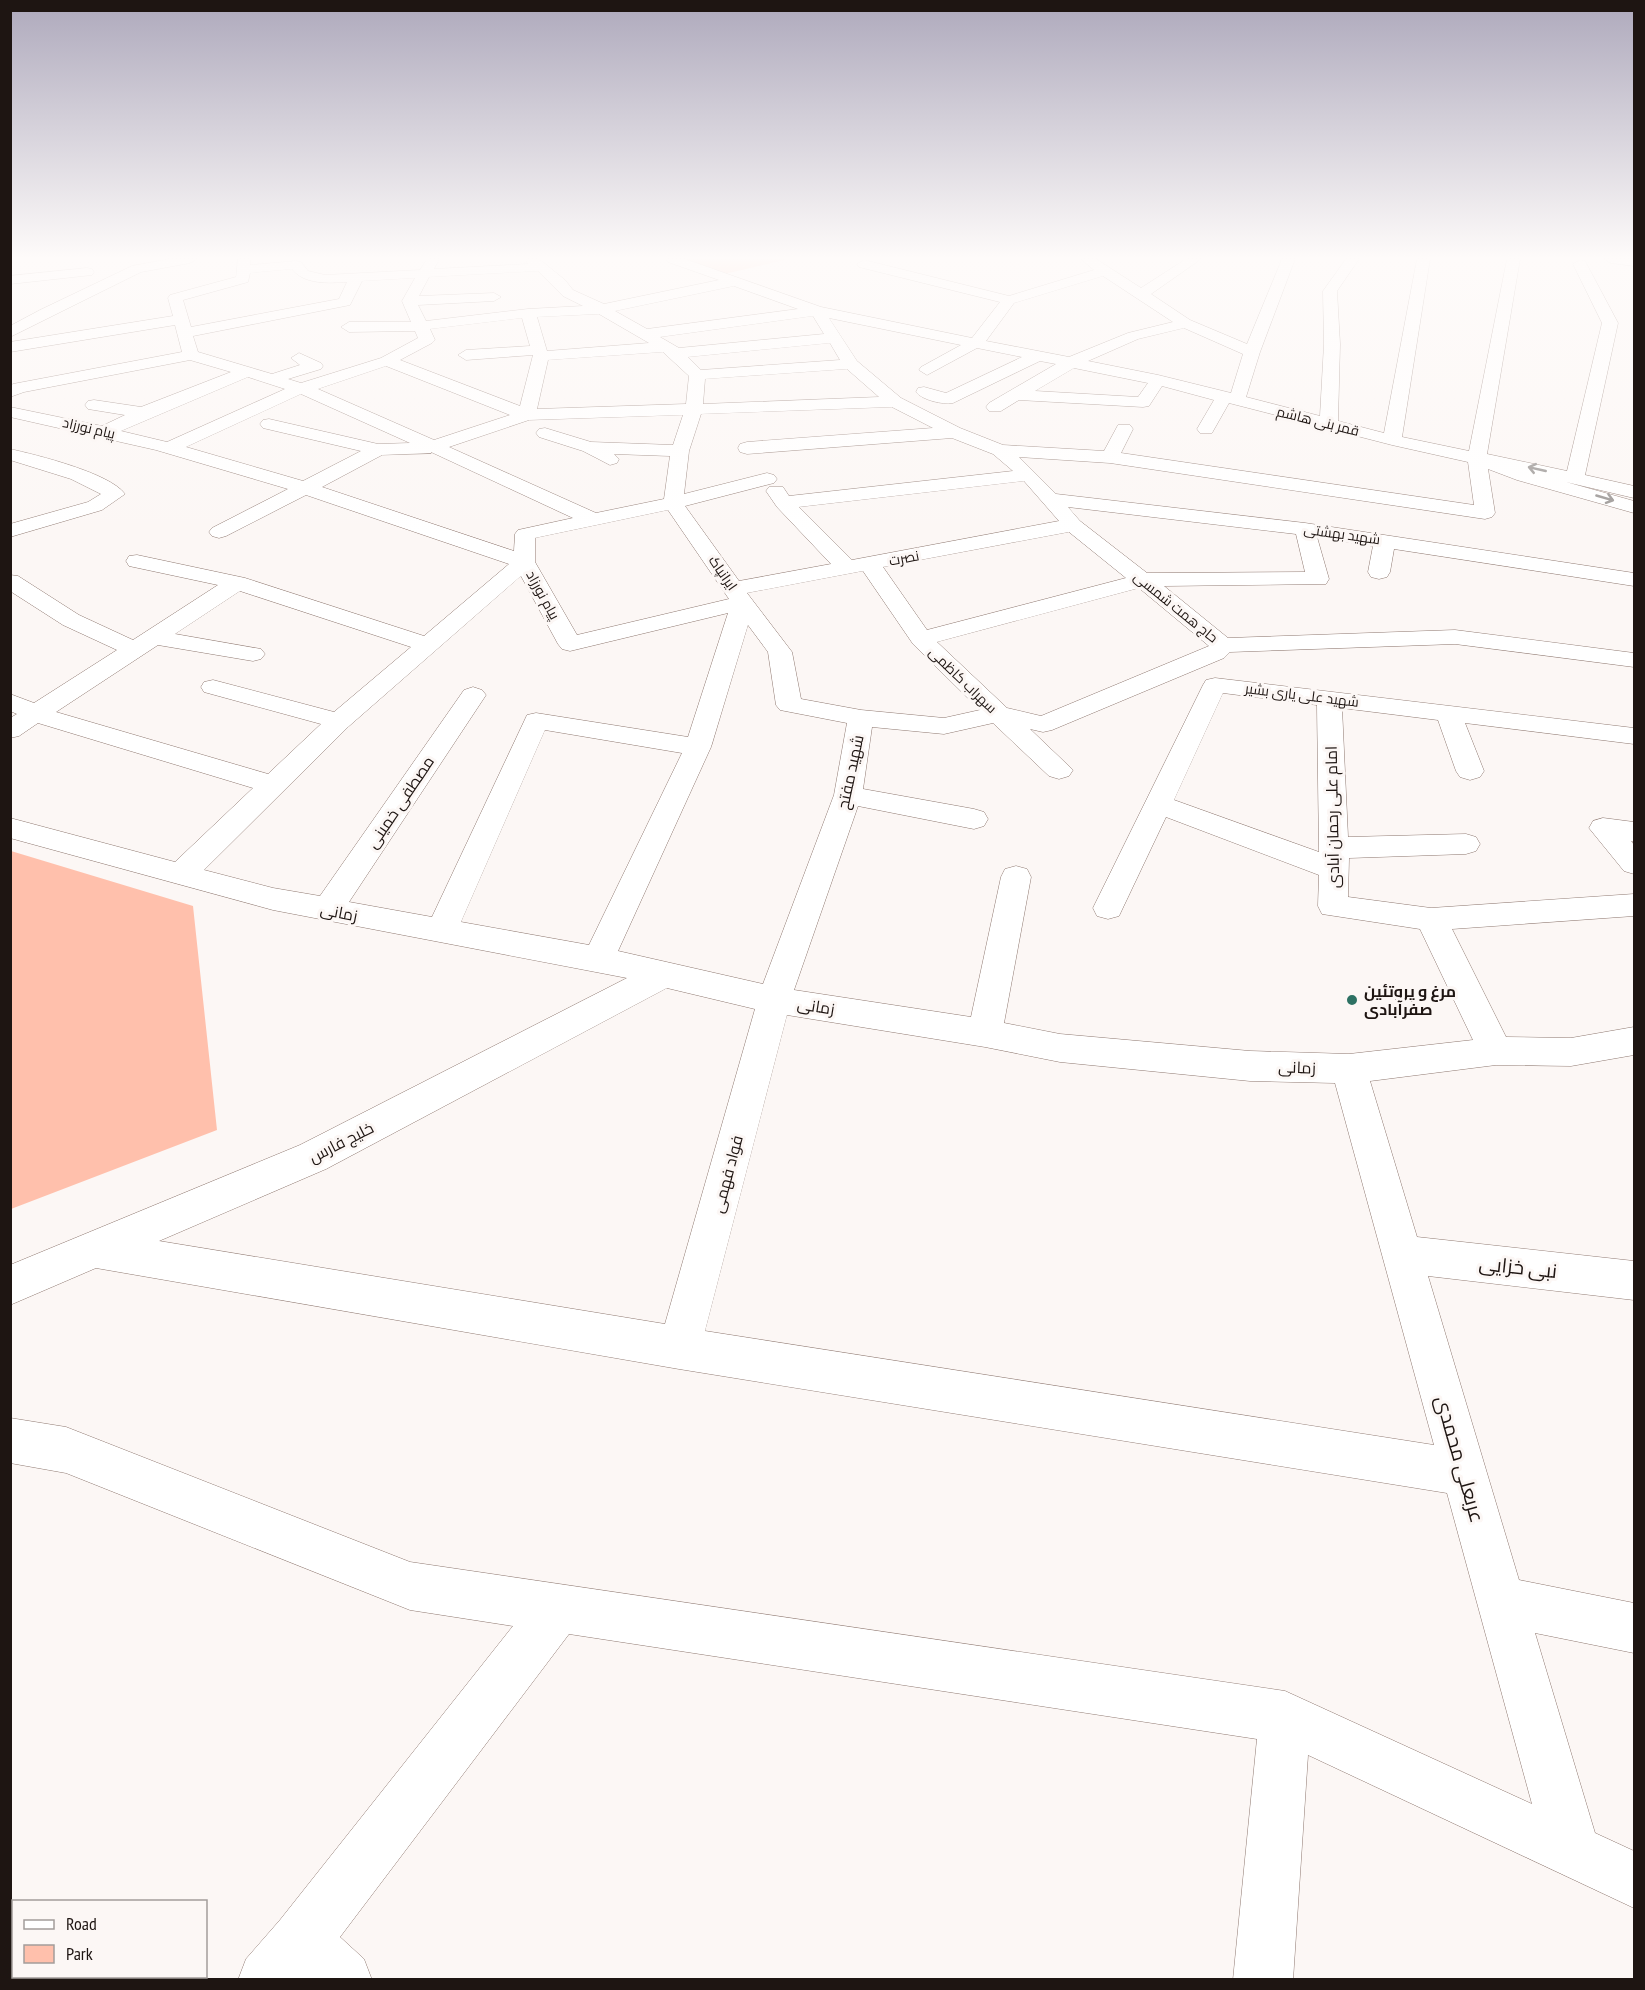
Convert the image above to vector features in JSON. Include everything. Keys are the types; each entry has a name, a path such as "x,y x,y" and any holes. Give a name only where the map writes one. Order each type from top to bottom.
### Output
{"street":[{"path":"170,447 299,389 387,361 404,352"},
{"path":"466,355 589,352"},
{"path":"673,352 697,375 851,364"},
{"name":"حاج همت شمسی","path":"844,352 851,364 895,402 954,432 1000,450 1029,475 1073,525 1223,645 1455,637 1635,660"},
{"path":"927,370 959,352"},
{"name":"قمر بنی هاشم","path":"1021,352 1158,380 1392,440 1635,492"},
{"path":"995,407 1072,362 1096,352"},
{"path":"1206,429 1231,398 1252,352"},
{"path":"1329,423 1332,352"},
{"path":"1392,440 1408,352"},
{"path":"1479,554 1485,513 1477,458 1497,352"},
{"path":"1575,478 1603,352"},
{"path":"526,415 540,353"},
{"path":"10,392 19,388 190,355 323,396 594,520"},
{"path":"924,392 947,399 1040,356"},
{"path":"270,378 315,366 299,358"},
{"path":"387,361 526,415"},
{"path":"104,432 143,413 245,372"},
{"path":"673,503 680,451 694,407 697,375"},
{"path":"1016,395 1143,402 1158,380"},
{"path":"269,424 378,450 431,447 526,415 694,407 895,402"},
{"path":"94,405 143,413"},
{"name":"پیام نورزاد","path":"10,412 170,447 305,486 524,562 570,644 739,596"},
{"path":"10,419 36,416"},
{"path":"1110,457 1124,429"},
{"path":"735,430 784,503 846,567"},
{"path":"747,448 954,432"},
{"path":"545,433 590,447 680,451"},
{"path":"590,447 615,463"},
{"path":"219,532 378,450"},
{"path":"1000,450 1110,457 1485,513"},
{"path":"10,454 57,466 97,482 115,494 95,506 10,531"},
{"name":"قمر بنی هاشم","path":"1477,458 1524,476 1635,507"},
{"path":"20,478 57,466"},
{"path":"784,503 1029,475"},
{"path":"181,874 339,721 524,562 525,534 673,503 767,478"},
{"name":"شهید بهشتی","path":"1049,499 1386,540 1635,579"},
{"name":"ایرانپاک","path":"598,959 698,747 739,596 673,503"},
{"name":"نصرت","path":"739,596 846,567 870,565 1073,525"},
{"path":"921,639 1144,580 1318,579 1305,529"},
{"path":"1379,572 1386,540"},
{"path":"137,561 237,583 429,645"},
{"name":"سهراب کاظمی","path":"870,565 921,639 998,714 1043,724 1216,653 1223,645"},
{"path":"10,581 70,620 145,643 253,654"},
{"path":"10,730 237,583"},
{"path":"739,596 780,652 789,705 861,718"},
{"name":"شهید علی یاری بشیر","path":"1108,908 1215,685 1635,736"},
{"path":"213,687 339,721"},
{"name":"مصطفی خمینی","path":"327,910 473,695"},
{"name":"امام علی رحمان آبادی","path":"1329,699 1334,859 1333,906 1431,919"},
{"path":"10,701 36,714 272,784"},
{"path":"1448,713 1470,771"},
{"path":"998,714 1059,770"},
{"name":"شهید مفتح","path":"774,1000 848,795 861,718 944,726 998,714"},
{"path":"441,931 536,721 698,747"},
{"path":"848,795 975,819"},
{"path":"1158,804 1334,859 1466,844"},
{"name":"زمانی","path":"10,828 273,899 598,959 774,1000 985,1033 1060,1048 1250,1066 1348,1069 1496,1051 1571,1052 1635,1041"},
{"path":"1635,832 1603,828 1635,864"},
{"path":"985,1033 1016,877"},
{"path":"1496,1051 1431,919 1635,905"},
{"name":"خلیج فارس","path":"10,1285 98,1250 313,1157 662,975"},
{"name":"فواد فهمی","path":"679,1348 774,1000"},
{"name":"عربعلی محمدی","path":"1348,1069 1572,1849"},
{"path":"98,1250 679,1348 1464,1473"},
{"name":"نبی خزایی","path":"1402,1254 1635,1280"},
{"path":"10,1440 66,1450 410,1586 1285,1717 1635,1880"},
{"path":"1501,1601 1635,1628"},
{"path":"344,1980 284,1960 558,1608"},
{"path":"1263,1980 1285,1717"}],"green space":[{"path":"11,851 193,906 217,1130 11,1209"}],"place":[{"name":"مرغ و پروتئین صفرآبادی","path":"1352,1000"}]}
